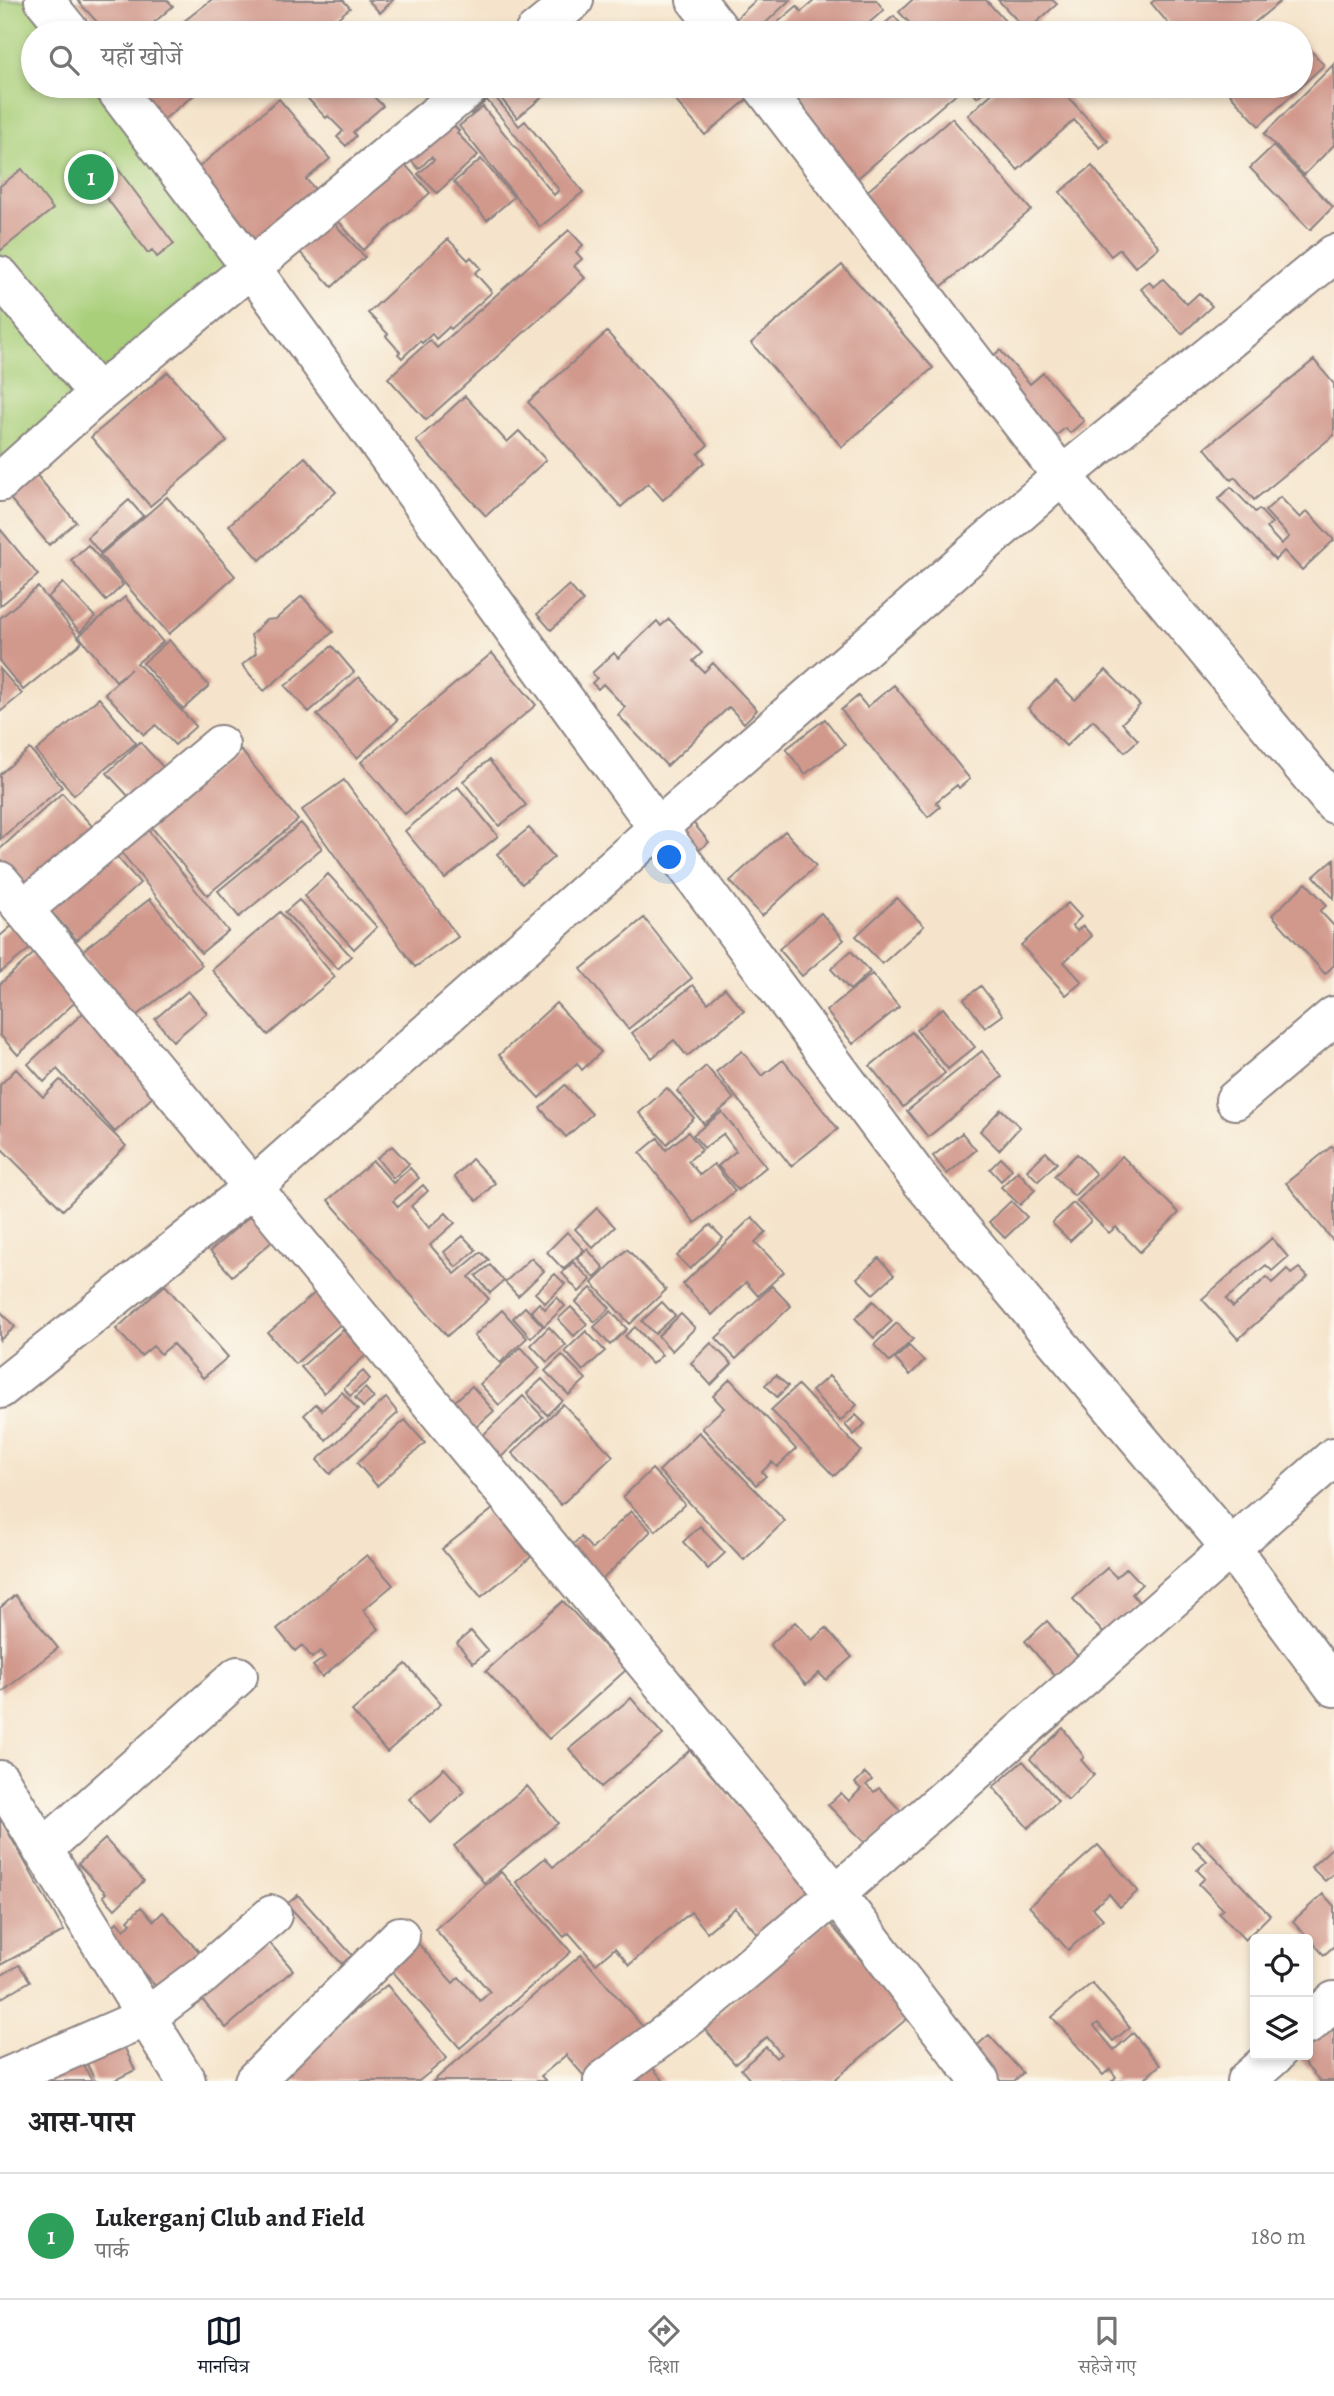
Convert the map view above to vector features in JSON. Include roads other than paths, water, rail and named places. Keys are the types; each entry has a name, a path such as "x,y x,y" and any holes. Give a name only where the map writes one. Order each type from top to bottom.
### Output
{"street":[{"path":"44,0 61,21"},
{"path":"549,21 574,0"},
{"path":"696,0 713,21"},
{"path":"122,98 252,269 658,828 920,1180 1231,1548 1334,1687"},
{"path":"0,482 98,394 457,98"},
{"path":"771,98 1062,476 1334,804"},
{"path":"0,1389 252,1188 658,828 1062,476 1334,254"},
{"path":"0,276 98,394"},
{"path":"24,909 220,745"},
{"path":"0,881 836,1894 980,2081"},
{"path":"1235,1100 1334,1017"},
{"path":"604,2081 703,2006 836,1894 1334,1457"},
{"path":"42,1850 238,1676"},
{"path":"0,1780 186,2081"},
{"path":"0,2080 148,2016 204,1974 272,1914"},
{"path":"254,2081 400,1936"},
{"path":"1313,2020 1334,2001"},
{"path":"1245,2081 1269,2060"}],"place":[{"name":"Lukerganj Club and Field","path":"91,177"}]}
